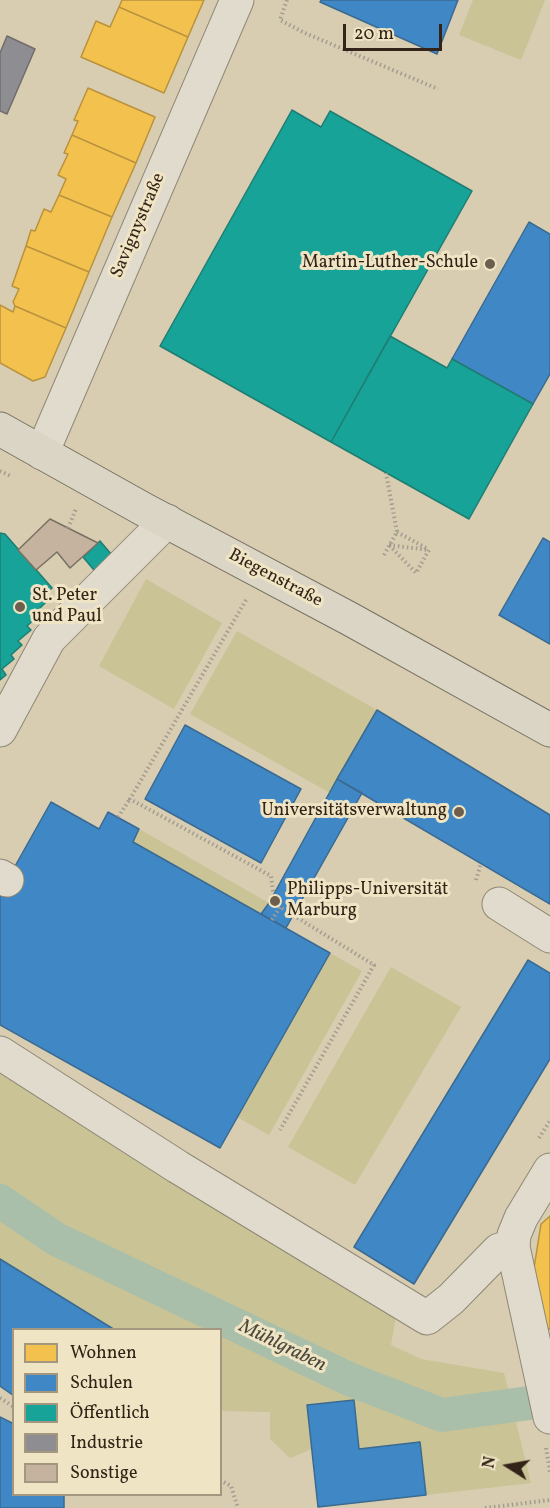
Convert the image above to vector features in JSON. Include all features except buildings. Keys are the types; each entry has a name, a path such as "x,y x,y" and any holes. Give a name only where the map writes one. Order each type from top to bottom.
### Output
{"main road":[{"name":"Biegenstraße","path":"0,429 550,730"}],"street":[{"name":"Savignystraße","path":"42,453 237,0"},
{"path":"0,730 49,639 167,521"},
{"path":"499,904 550,936"},
{"path":"0,1053 178,1167 427,1318 451,1299 499,1250 513,1246"},
{"path":"550,1170 521,1218 514,1235 513,1246 550,1417"}],"path":[{"path":"287,0 280,20 305,33 438,89"},
{"path":"384,555 397,532 386,473"},
{"path":"68,528 76,509"},
{"path":"397,532 429,550"},
{"path":"390,545 416,573 429,550"},
{"path":"390,545 429,550"},
{"path":"118,818 261,572"},
{"path":"130,799 271,876 275,904 374,965 280,1130"},
{"path":"272,920 280,907"},
{"path":"547,1452 550,1472"},
{"path":"222,1481 231,1486 238,1508"},
{"path":"485,1508 550,1500"}],"shaded area":[{"path":"473,0 545,0 521,60 459,35"},
{"path":"146,579 222,623 174,709 99,666"},
{"path":"237,631 377,710 330,793 190,714"},
{"path":"139,829 269,903 261,914 133,842"},
{"path":"330,953 362,971 269,1135 237,1117"},
{"path":"391,967 461,1007 355,1185 288,1147"},
{"path":"0,1074 398,1305 391,1345 421,1359 504,1373 531,1483 426,1495 359,1449 353,1400 307,1405 312,1449 290,1458 270,1439 270,1412 222,1411 222,1328 113,1328 0,1259"}],"waterway":[{"name":"Mühlgraben","path":"0,1201 56,1239 349,1379 442,1415 550,1400"}],"place":[{"name":"Martin-Luther-Schule","path":"490,264"},
{"name":"St. Peter und Paul","path":"20,607"},
{"name":"Universitätsverwaltung","path":"459,812"},
{"name":"Philipps-Universität Marburg","path":"275,901"}]}
